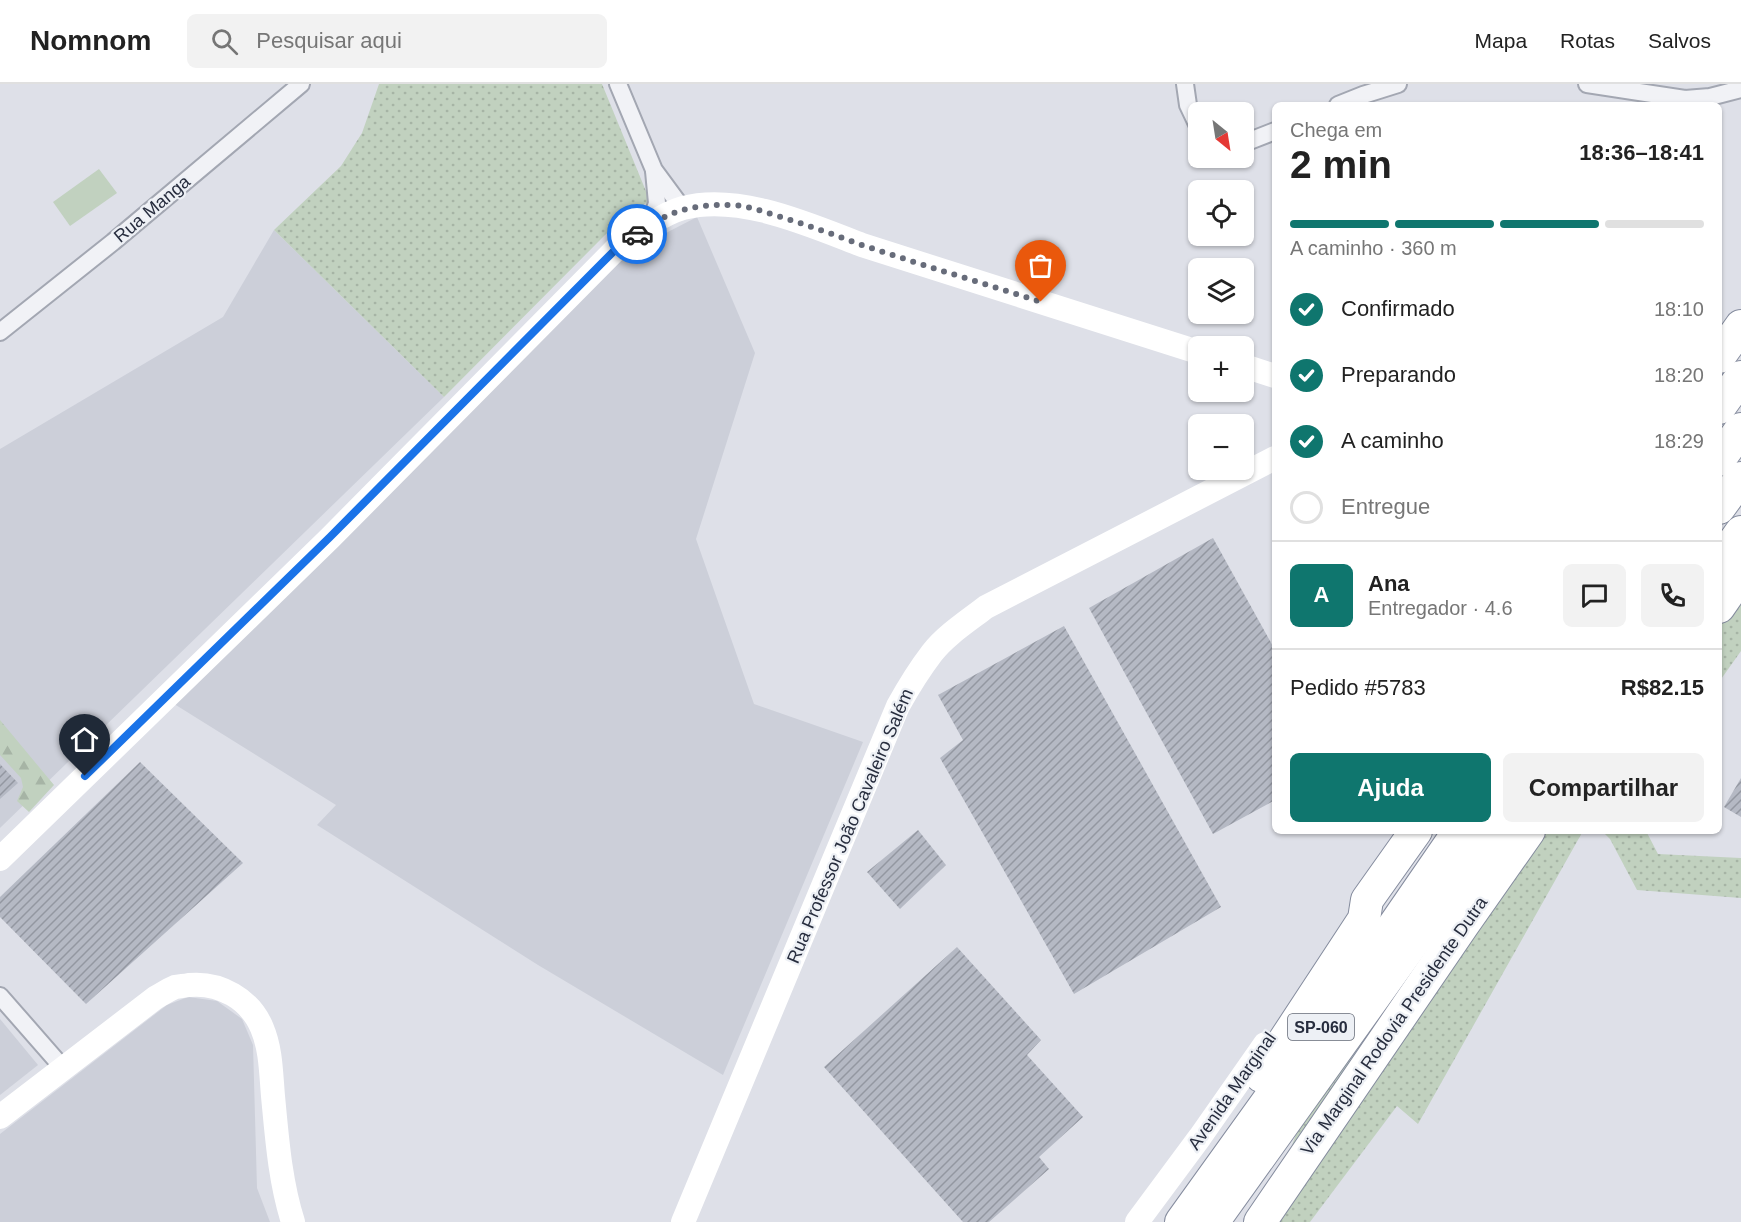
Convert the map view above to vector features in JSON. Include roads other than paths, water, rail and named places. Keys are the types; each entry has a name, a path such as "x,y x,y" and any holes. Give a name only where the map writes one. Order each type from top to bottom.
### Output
{"highway":[{"path":"1722,353 1741,326"},
{"path":"1722,404 1741,377"},
{"path":"1722,456 1741,429"},
{"path":"1722,504 1741,478"},
{"path":"1722,601 1735,574 1741,532"},
{"path":"1165,1222 1364,919 1367,900 1413,834"},
{"name":"SP-060","path":"1181,1222 1457,834"},
{"name":"SP-060","path":"1213,1222 1491,834"},
{"name":"Via Marginal Rodovia Presidente Dutra","path":"1260,1222 1527,834"}],"main road":[{"path":"0,859 330,537 616,249 650,224 682,208 734,205 752,208 1188,349"},
{"path":"1254,369 1272,375"},
{"name":"Rua Professor João Cavaleiro Salém","path":"683,1222 894,716 912,681 933,652 986,607 1270,459"},
{"name":"Avenida Marginal","path":"1137,1222 1200,1137 1367,900"},
{"path":"0,1117 155,998 176,987 198,984 217,987 236,996 253,1011 263,1029 270,1056 279,1160 287,1204 293,1222"}],"street":[{"name":"Rua Manga","path":"0,332 113,242 301,84"},
{"path":"618,84 654,170 682,208"},
{"path":"1185,84 1188,105"},
{"path":"1346,102 1398,84"},
{"path":"1587,84 1685,99 1706,90 1741,89"},
{"path":"1254,139 1272,132"},
{"path":"650,224 657,203 654,170"},
{"path":"0,996 63,1068"}]}
